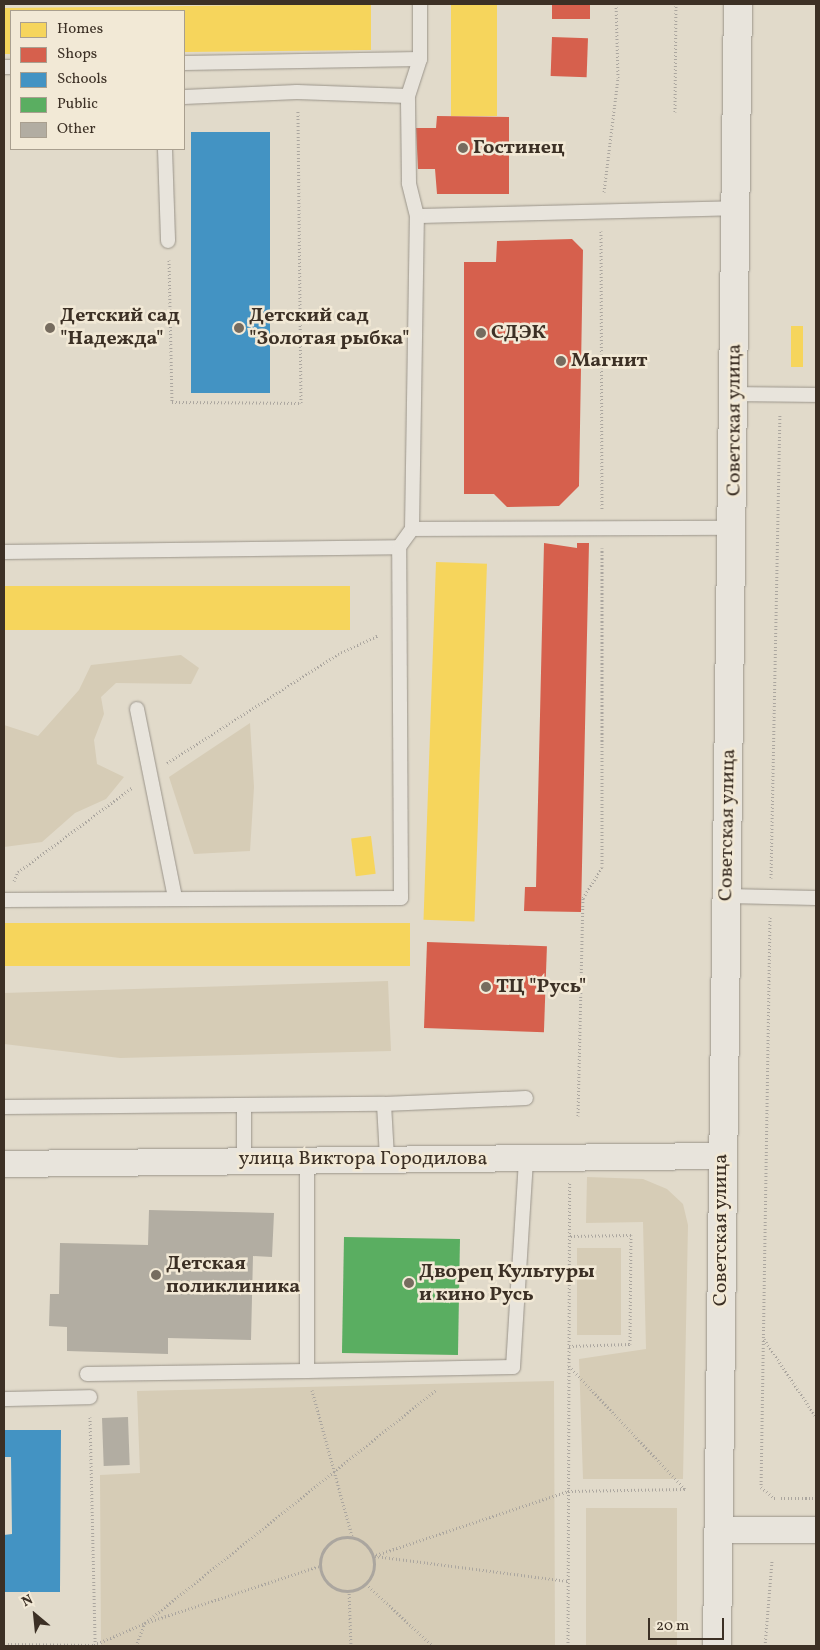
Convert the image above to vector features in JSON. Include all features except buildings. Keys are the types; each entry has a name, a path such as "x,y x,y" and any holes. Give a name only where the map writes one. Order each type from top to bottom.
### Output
{"main road":[{"name":"Советская улица","path":"717,1646 722,1156 734,528 738,4"}],"street":[{"name":"улица Виктора Городилова","path":"4,1164 307,1158 722,1156"},
{"path":"719,1530 816,1530"}],"lane":[{"path":"5,900 401,898 399,546 412,529 417,216 409,183 408,96 420,59 420,4"},
{"path":"185,63 420,59"},
{"path":"185,97 297,92 408,96"},
{"path":"164,150 168,241"},
{"path":"417,216 736,208"},
{"path":"735,394 816,395"},
{"path":"412,529 734,528"},
{"path":"4,552 399,546"},
{"path":"137,709 175,898"},
{"path":"727,896 816,898"},
{"path":"4,1107 384,1104 526,1098"},
{"path":"384,1104 387,1158"},
{"path":"244,1105 244,1160"},
{"path":"307,1158 307,1371"},
{"path":"87,1374 513,1366 526,1158"},
{"path":"4,1399 90,1397"}],"path":[{"path":"675,112 676,4"},
{"path":"168,241 172,402 301,403 297,92"},
{"path":"789,414 780,414 761,1487 774,1498 816,1498"},
{"path":"5,900 18,872 151,773 338,654 400,625"},
{"path":"578,1072 578,1116"},
{"path":"568,1646 570,1181"},
{"path":"569,1346 630,1344 631,1236 570,1236"},
{"path":"764,1338 816,1417"},
{"path":"373,1556 568,1491 685,1489 568,1366"},
{"path":"136,1646 145,1623 463,1368"},
{"path":"307,1371 352,1536 373,1556 568,1581"},
{"path":"90,1397 94,1646"},
{"path":"4,1644 94,1646 145,1623 319,1566 329,1543 352,1536"},
{"path":"319,1566 327,1583 349,1590 366,1584 372,1574 373,1556"},
{"path":"765,1646 772,1561"},
{"path":"366,1584 433,1646"},
{"path":"349,1590 351,1646"}],"shaded area":[{"path":"181,655 199,668 191,684 116,683 101,697 104,714 94,740 97,764 124,777 106,799 75,813 42,842 4,847 4,725 38,736 79,690 91,665"},
{"path":"250,723 254,787 250,851 194,854 169,777"},
{"path":"388,981 391,1051 120,1058 4,1044 4,993"},
{"path":"587,1177 643,1179 667,1189 683,1204 688,1225 683,1479 583,1479 579,1359 646,1349 643,1222 586,1223"},
{"path":"577,1248 621,1248 621,1335 577,1335"},
{"path":"554,1381 555,1646 101,1646 100,1475 140,1473 137,1391"},
{"path":"586,1508 677,1508 677,1646 586,1646"}],"place":[{"name":"Гостинец","path":"463,148"},
{"name":"Детский сад \"Надежда\"","path":"50,328"},
{"name":"Детский сад \"Золотая рыбка\"","path":"239,328"},
{"name":"СДЭК","path":"481,333"},
{"name":"Магнит","path":"561,361"},
{"name":"ТЦ \"Русь\"","path":"486,987"},
{"name":"Детская поликлиника","path":"156,1275"},
{"name":"Дворец Культуры и кино Русь","path":"409,1283"}]}
